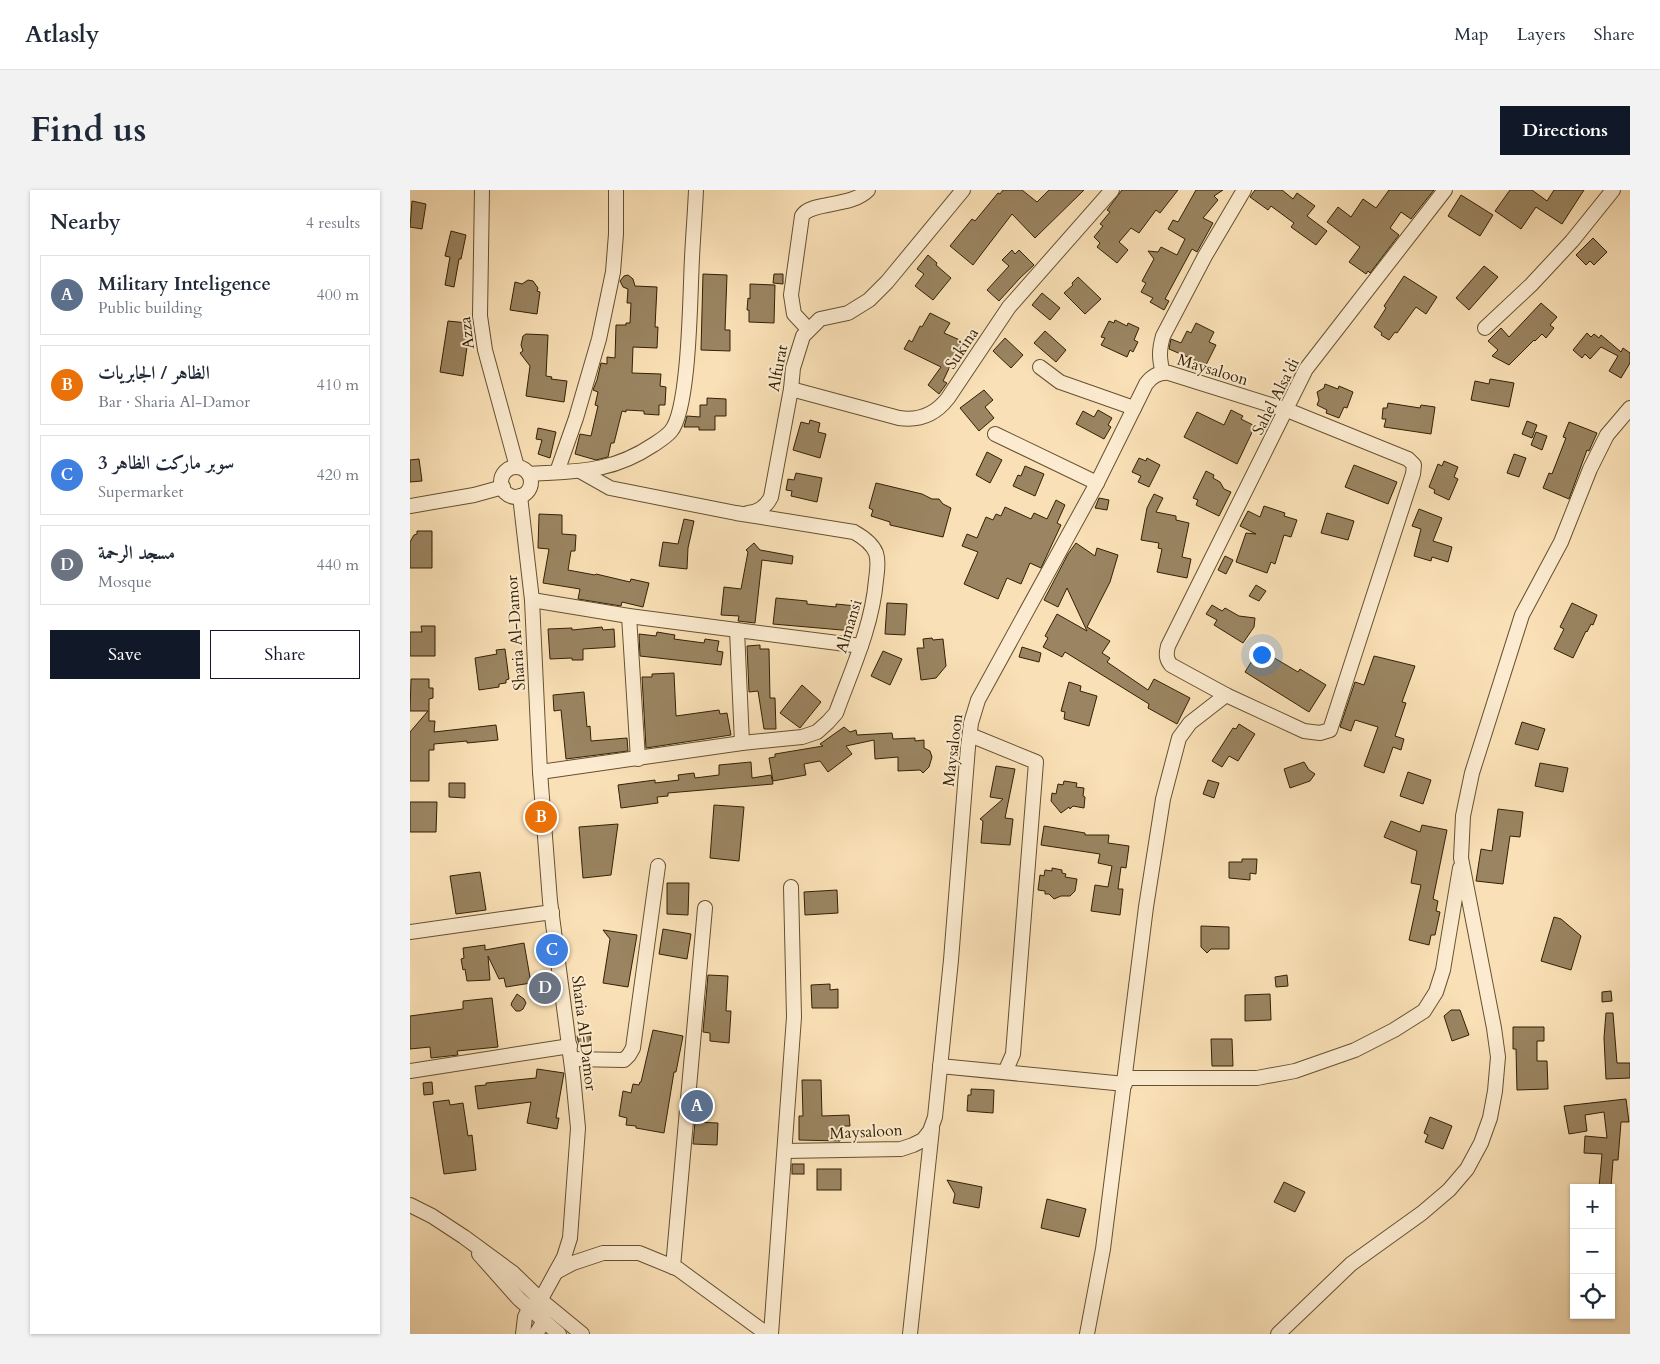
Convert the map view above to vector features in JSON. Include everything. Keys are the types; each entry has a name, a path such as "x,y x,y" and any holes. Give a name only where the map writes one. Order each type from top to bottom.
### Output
{"street":[{"name":"Azza","path":"482,190 480,316 485,350 523,471"},
{"path":"557,472 576,418 601,329 613,272 616,234 616,190"},
{"path":"523,471 531,479 530,488 520,496 509,494 503,487 502,477 508,469 557,472 603,468 619,463 649,447 667,435 675,425 682,396 687,360 696,190"},
{"path":"868,190 853,200 807,210 802,216 791,295 794,314 808,329 820,319 848,313 869,300 887,282 963,190"},
{"name":"Sukina","path":"791,390 899,418 916,419 932,414 948,398 1009,307 1112,190"},
{"path":"1163,373 1159,360 1159,350 1163,336 1205,256 1244,190"},
{"name":"Sahel Alsa'di","path":"1226,695 1171,665 1166,656 1172,640 1306,369 1445,190"},
{"path":"1484,328 1549,266 1614,190"},
{"name":"Alfurat","path":"736,512 757,511 764,507 771,497 795,359 803,336 808,329"},
{"path":"1040,367 1060,382 1134,408"},
{"name":"Maysaloon","path":"785,1151 901,1149 913,1146 923,1140 933,1126 971,724 978,700 1097,483 1148,380 1154,375 1163,373 1172,374 1287,410 1408,459 1414,465 1413,474 1330,730 1320,733 1304,731 1226,695"},
{"path":"940,1066 1125,1081 1257,1078 1295,1071 1355,1050 1424,1011 1436,992 1443,970 1461,858 1463,816 1472,773 1522,615 1561,542 1590,469 1607,435 1630,408"},
{"path":"995,434 1097,483"},
{"name":"Almansi","path":"540,772 742,743 802,737 817,732 836,713 861,646 874,604 878,565 876,552 870,542 854,532 610,488 580,471"},
{"path":"410,506 474,495 503,487"},
{"name":"Sharia Al-Damor","path":"520,496 532,600 540,772 552,912 578,1128 570,1238 564,1257 540,1299"},
{"path":"532,600 630,616 861,646"},
{"path":"630,616 638,759"},
{"path":"736,630 742,743"},
{"path":"1087,1334 1103,1248 1149,887 1163,799 1179,738 1190,724 1226,695"},
{"path":"970,735 1036,762 1013,1054 1004,1072"},
{"path":"1278,1334 1351,1264 1422,1213 1449,1190 1467,1169 1481,1144 1490,1118 1496,1090 1498,1057 1491,1010 1461,858"},
{"path":"410,1070 570,1052 624,1060 629,1056 633,1048 658,866"},
{"path":"771,1334 794,1017 792,887"},
{"path":"673,1267 705,908"},
{"path":"410,932 552,912"},
{"path":"910,1334 933,1126"},
{"path":"410,1205 432,1216 513,1272 540,1299 582,1334"},
{"path":"464,1237 518,1300 559,1334"},
{"path":"555,1272 590,1256 603,1253 639,1253 673,1267 767,1334"},
{"path":"523,1334 525,1317 529,1308 540,1299"},
{"path":"536,1334 544,1321 540,1299"}],"building":[{"path":"1003,190 1022,190 1037,202 1049,190 1084,190 1035,238 1012,214 973,265 950,246 972,219 975,221 998,193 1000,194"},
{"path":"1122,190 1178,190 1160,213 1156,210 1139,233 1131,228 1119,242 1128,250 1117,263 1097,247 1100,243 1094,237 1103,226 1100,224 1110,212 1107,210"},
{"path":"1196,190 1223,190 1214,196 1218,200 1203,218 1213,223 1197,252 1192,249 1165,299 1169,301 1164,310 1150,302 1153,298 1141,292 1146,283 1142,281 1154,259 1148,251 1158,252 1161,247 1177,255 1185,239 1168,229 1173,220 1178,222"},
{"path":"1255,190 1282,190 1293,199 1297,193 1315,206 1307,216 1327,231 1316,245 1291,227 1294,223 1271,206 1268,210 1250,197"},
{"path":"1389,190 1434,190 1411,219 1401,212 1390,228 1399,235 1370,273 1368,271 1366,274 1349,262 1360,247 1327,222 1338,207 1351,217 1363,199 1376,208"},
{"path":"1510,190 1532,190 1547,201 1554,190 1584,190 1562,224 1536,207 1521,229 1495,211"},
{"path":"1461,195 1493,215 1480,236 1448,216"},
{"path":"412,201 426,204 422,229 410,227"},
{"path":"451,231 466,235 454,287 445,285 450,257 445,256"},
{"path":"1593,238 1607,252 1594,265 1590,261 1586,265 1576,255"},
{"path":"1012,250 1015,254 1019,250 1034,265 999,301 987,290 1009,266 1002,260"},
{"path":"928,255 951,278 933,300 915,286 924,274 917,269"},
{"path":"1484,266 1498,277 1469,310 1456,298"},
{"path":"703,274 727,275 725,330 730,330 730,351 701,350"},
{"path":"774,274 783,274 783,284 773,283"},
{"path":"628,275 633,279 635,286 657,287 655,327 658,327 657,348 633,347 632,373 661,374 660,386 666,387 665,405 659,405 659,415 644,414 644,411 622,411 614,443 611,443 608,457 596,460 575,454 580,434 591,436 598,406 595,405 598,392 593,390 601,363 607,364 607,357 615,358 616,325 630,323 631,303 627,303 628,289 623,287 620,281 624,276"},
{"path":"1404,276 1437,297 1426,314 1416,307 1397,333 1395,332 1389,340 1374,327 1386,308 1384,306"},
{"path":"1078,277 1101,299 1085,314 1064,293 1073,285 1072,283"},
{"path":"528,280 533,281 538,288 537,291 540,292 537,314 510,310 515,282 522,284"},
{"path":"750,284 775,285 774,323 749,322 749,310 747,310 748,298 750,299"},
{"path":"1042,293 1060,308 1050,320 1032,305"},
{"path":"1541,303 1557,317 1550,325 1554,328 1546,338 1542,334 1509,365 1492,356 1498,350 1488,341 1501,328 1509,337"},
{"path":"930,313 950,323 944,333 962,341 943,381 947,383 939,394 928,385 941,367 904,349 909,340 912,342 920,326 922,327"},
{"path":"1115,320 1127,326 1128,323 1139,328 1134,340 1138,342 1133,352 1130,350 1127,357 1101,345 1105,338 1101,337 1109,321 1114,323"},
{"path":"448,321 468,323 467,331 469,332 463,376 440,372"},
{"path":"1196,323 1214,332 1209,342 1216,345 1206,365 1169,349 1171,339 1181,343 1187,331 1191,333"},
{"path":"1045,331 1066,350 1056,362 1034,343"},
{"path":"1587,333 1591,337 1594,334 1599,338 1601,335 1621,352 1623,348 1630,353 1630,363 1621,378 1609,371 1618,356 1601,347 1590,359 1585,354 1582,358 1573,350"},
{"path":"526,334 548,335 546,376 552,377 551,379 567,381 564,402 526,396 530,366 520,353 523,351 521,345 523,336"},
{"path":"1005,338 1023,355 1011,368 993,351"},
{"path":"1490,379 1514,383 1509,407 1471,400 1475,381 1489,384"},
{"path":"1325,384 1338,389 1339,386 1353,392 1347,408 1344,407 1339,418 1326,413 1327,410 1317,405 1319,400 1317,392 1324,388"},
{"path":"984,390 993,400 985,407 994,418 979,431 960,408"},
{"path":"707,398 726,399 726,416 715,416 715,430 699,430 699,427 684,427 687,416 700,417 700,405 707,405"},
{"path":"1388,403 1420,408 1421,405 1435,407 1431,434 1384,427 1386,419 1382,419 1383,408 1387,408"},
{"path":"1098,410 1112,418 1108,425 1111,427 1104,439 1076,424 1083,411 1094,417"},
{"path":"1231,410 1243,416 1241,419 1255,426 1237,464 1184,437 1197,412 1224,425"},
{"path":"810,420 820,423 818,432 826,434 820,458 793,450 801,422 809,424"},
{"path":"1527,421 1537,425 1532,438 1522,434"},
{"path":"1569,422 1597,433 1589,451 1587,450 1569,499 1543,488 1549,473 1552,474 1566,438 1563,437"},
{"path":"538,428 556,432 550,458 538,454 542,440 536,439"},
{"path":"1536,432 1547,436 1542,450 1531,445"},
{"path":"987,452 1002,460 990,483 976,475"},
{"path":"1514,454 1526,458 1519,477 1507,473"},
{"path":"1139,458 1146,461 1147,458 1160,465 1149,487 1138,482 1141,476 1132,472"},
{"path":"419,459 422,481 410,482 410,460"},
{"path":"1444,461 1458,467 1454,477 1458,479 1449,500 1434,493 1435,490 1429,487 1438,464 1442,466"},
{"path":"1354,465 1397,482 1388,504 1345,487"},
{"path":"1025,466 1044,474 1035,496 1013,486 1018,475 1021,476"},
{"path":"1206,471 1214,475 1213,478 1220,482 1224,489 1231,492 1219,516 1196,505 1198,500 1193,498"},
{"path":"796,473 822,478 817,502 791,496 792,491 786,490 788,479 794,480"},
{"path":"876,483 922,494 932,499 939,499 943,504 951,508 943,537 890,525 890,522 871,516 873,510 869,508"},
{"path":"1154,494 1163,498 1156,512 1176,516 1176,520 1189,523 1182,557 1191,559 1187,578 1157,572 1162,549 1158,548 1159,543 1141,540 1147,508"},
{"path":"1099,498 1109,500 1107,510 1095,508"},
{"path":"1056,500 1065,505 1057,523 1061,525 1041,568 1030,563 1021,584 1007,578 998,599 964,584 978,552 962,546 967,534 977,538 986,517 993,520 996,514 1001,516 1005,507 1031,519 1034,513 1047,519"},
{"path":"1264,506 1285,513 1284,516 1297,520 1291,537 1284,535 1275,564 1271,562 1267,573 1236,562 1246,533 1256,534 1240,526 1248,511 1260,517"},
{"path":"1419,509 1442,518 1433,541 1452,547 1448,562 1432,557 1431,561 1414,556 1421,529 1412,526"},
{"path":"1327,513 1354,521 1348,540 1321,533"},
{"path":"539,514 562,515 562,534 576,535 575,551 571,551 568,570 630,582 631,579 649,583 643,607 622,602 621,606 578,599 580,589 543,583 549,549 538,548"},
{"path":"684,519 694,521 688,548 687,569 659,566 663,542 678,544"},
{"path":"417,531 432,531 432,568 410,568 410,542 414,535 417,534"},
{"path":"754,543 760,550 793,556 792,564 762,560 755,623 738,621 739,616 721,615 724,587 741,589 748,552 746,550"},
{"path":"1076,543 1095,556 1097,548 1118,555 1110,582 1087,627 1110,641 1102,653 1110,658 1107,662 1148,690 1154,679 1190,698 1177,724 1148,708 1149,704 1065,652 1062,657 1043,647 1048,638 1045,636 1057,614 1087,631 1067,588 1058,607 1044,600 1068,554"},
{"path":"1225,556 1233,560 1226,574 1218,570"},
{"path":"1256,585 1266,591 1259,601 1249,596"},
{"path":"776,598 807,601 807,604 836,607 836,604 856,606 853,631 773,624"},
{"path":"887,603 907,604 905,635 885,634"},
{"path":"1572,603 1597,615 1593,625 1591,624 1586,631 1573,658 1554,649 1564,629 1560,627"},
{"path":"1212,605 1222,611 1225,608 1239,616 1255,618 1254,627 1243,643 1214,625 1217,620 1206,614"},
{"path":"421,626 435,626 435,656 410,656 410,632 422,632"},
{"path":"602,627 603,630 614,629 615,647 583,649 583,660 572,660 572,658 550,659 548,629 572,628 572,630"},
{"path":"657,632 675,635 674,639 704,643 705,639 719,641 717,651 723,652 721,665 640,656 639,634 656,636"},
{"path":"932,638 933,640 943,639 946,666 936,678 921,680 917,648 924,648 923,639"},
{"path":"760,645 760,649 769,649 770,698 775,698 776,729 764,729 758,691 749,692 747,646"},
{"path":"1022,647 1041,653 1039,662 1019,657"},
{"path":"505,649 509,679 506,680 506,683 499,684 499,687 479,690 475,658 497,654 496,650"},
{"path":"883,651 902,659 890,685 871,676"},
{"path":"1258,651 1265,655 1266,653 1298,672 1300,669 1326,685 1309,712 1245,672"},
{"path":"1374,656 1415,666 1402,702 1406,703 1395,736 1404,739 1401,750 1393,747 1384,773 1364,766 1378,727 1355,720 1351,731 1340,727 1355,682 1364,685"},
{"path":"674,673 676,716 719,710 720,714 727,713 731,735 646,748 642,677 652,677 652,674"},
{"path":"411,679 429,679 429,688 433,688 433,698 429,699 429,721 435,721 434,732 496,725 498,740 434,744 434,750 429,750 429,781 410,781 410,732 428,711 410,711"},
{"path":"1069,682 1081,686 1080,691 1097,696 1089,726 1064,719 1065,712 1061,711"},
{"path":"802,685 821,702 800,728 780,713"},
{"path":"584,692 587,727 590,726 591,741 627,738 628,751 566,759 561,710 554,711 553,695"},
{"path":"1522,722 1545,729 1538,750 1515,744"},
{"path":"1239,724 1255,734 1238,761 1229,756 1222,767 1212,761 1233,728 1236,729"},
{"path":"844,727 850,732 856,730 857,735 892,733 893,739 915,738 915,741 924,740 924,748 930,751 932,757 929,767 923,773 920,770 898,771 898,757 875,759 874,740 846,746 852,754 828,772 820,761 804,764 806,775 773,781 769,758 775,757 775,754 823,746 820,744"},
{"path":"751,762 752,778 771,775 773,784 668,793 668,796 657,797 658,803 621,808 618,785 655,780 655,783 679,780 678,775 694,773 695,778 719,775 719,765"},
{"path":"1304,762 1309,770 1315,774 1310,781 1290,788 1284,769"},
{"path":"1540,763 1568,768 1563,792 1535,786"},
{"path":"996,766 1015,769 1005,818 1013,819 1010,845 981,843 983,821 980,819 1003,799 990,797"},
{"path":"1408,772 1431,780 1423,804 1400,796"},
{"path":"1208,780 1219,783 1214,798 1203,794"},
{"path":"1064,781 1077,783 1076,787 1084,788 1084,808 1073,806 1061,813 1051,801 1052,793 1056,794 1058,784 1063,785"},
{"path":"449,783 465,783 465,798 449,797"},
{"path":"410,802 437,802 436,832 410,832"},
{"path":"714,805 744,807 739,861 710,858"},
{"path":"1498,809 1523,812 1520,837 1510,836 1503,884 1476,881 1481,849 1492,851"},
{"path":"1391,821 1420,832 1422,825 1447,830 1433,899 1438,901 1436,911 1440,912 1435,935 1431,935 1429,945 1409,940 1421,885 1411,883 1417,851 1384,837"},
{"path":"618,824 611,875 583,878 579,827"},
{"path":"1044,826 1085,833 1085,835 1109,835 1108,843 1129,846 1126,868 1121,867 1118,889 1123,889 1120,915 1091,911 1095,885 1108,887 1112,866 1098,863 1100,854 1041,845"},
{"path":"1242,859 1257,859 1256,874 1250,873 1250,880 1229,878 1229,862 1242,862"},
{"path":"1052,868 1062,870 1062,873 1066,874 1065,877 1077,879 1075,891 1070,896 1061,896 1054,899 1049,894 1045,894 1045,891 1038,890 1040,875 1044,876 1045,870 1052,871"},
{"path":"480,872 486,910 456,914 450,876"},
{"path":"667,883 689,883 688,915 667,914"},
{"path":"837,890 838,913 805,915 804,892"},
{"path":"1554,917 1561,919 1581,936 1571,970 1541,961"},
{"path":"1201,926 1229,927 1229,949 1211,949 1207,953 1201,947"},
{"path":"663,929 691,934 687,959 659,954"},
{"path":"603,930 637,935 628,987 603,983 610,939"},
{"path":"524,943 531,983 506,987 504,978 499,979 488,956 490,980 467,981 461,959 464,958 463,948 485,945 485,950"},
{"path":"708,975 728,976 726,1011 731,1011 729,1043 710,1041 710,1033 703,1032"},
{"path":"1287,975 1288,986 1276,987 1275,977"},
{"path":"830,984 830,990 838,989 838,1008 812,1008 811,985"},
{"path":"1611,991 1612,1001 1602,1002 1602,992"},
{"path":"517,994 526,1003 520,1011 516,1011 511,1005"},
{"path":"1270,994 1271,1020 1245,1021 1245,995"},
{"path":"492,998 498,1047 457,1051 458,1055 431,1058 430,1047 410,1049 410,1016 463,1009 463,1001"},
{"path":"1451,1010 1460,1010 1469,1035 1452,1041 1444,1016"},
{"path":"1606,1013 1613,1013 1617,1063 1630,1063 1630,1078 1606,1079 1604,1038"},
{"path":"1513,1027 1544,1027 1544,1041 1537,1041 1537,1061 1547,1061 1548,1089 1517,1090 1516,1049 1513,1049"},
{"path":"653,1030 683,1036 676,1072 674,1072 664,1133 626,1125 627,1118 619,1116 623,1091 631,1093 633,1084 639,1085 641,1082"},
{"path":"590,1035 591,1045 579,1045 577,1036"},
{"path":"1211,1039 1232,1039 1233,1066 1212,1066"},
{"path":"537,1069 564,1073 556,1118 559,1118 557,1129 527,1123 531,1102 478,1109 475,1086 486,1085 486,1083 536,1078"},
{"path":"802,1080 821,1080 822,1116 849,1115 850,1126 839,1126 840,1141 799,1140 799,1116 803,1116"},
{"path":"432,1082 433,1094 424,1095 423,1083"},
{"path":"971,1089 994,1090 993,1113 967,1111 968,1095 971,1095"},
{"path":"1626,1099 1629,1122 1621,1122 1618,1160 1613,1160 1611,1184 1599,1184 1602,1154 1584,1153 1585,1136 1607,1138 1604,1112 1585,1115 1587,1131 1569,1134 1564,1106"},
{"path":"449,1100 450,1105 463,1103 468,1136 472,1135 476,1170 444,1174 433,1102"},
{"path":"1430,1117 1452,1126 1443,1149 1425,1142 1428,1135 1424,1133"},
{"path":"695,1122 718,1123 717,1145 693,1144"},
{"path":"792,1164 804,1164 804,1174 792,1174"},
{"path":"817,1169 841,1169 841,1190 817,1190"},
{"path":"947,1180 982,1187 979,1208 953,1203 955,1194"},
{"path":"1284,1182 1305,1192 1295,1212 1274,1202"},
{"path":"1047,1199 1086,1209 1079,1237 1041,1228"}],"place":[{"name":"الظاهر / الجابريات","path":"541,817"},
{"name":"سوبر ماركت الظاهر 3","path":"552,950"},
{"name":"مسجد الرحمة","path":"545,988"},
{"name":"Military Inteligence","path":"697,1106"}]}
